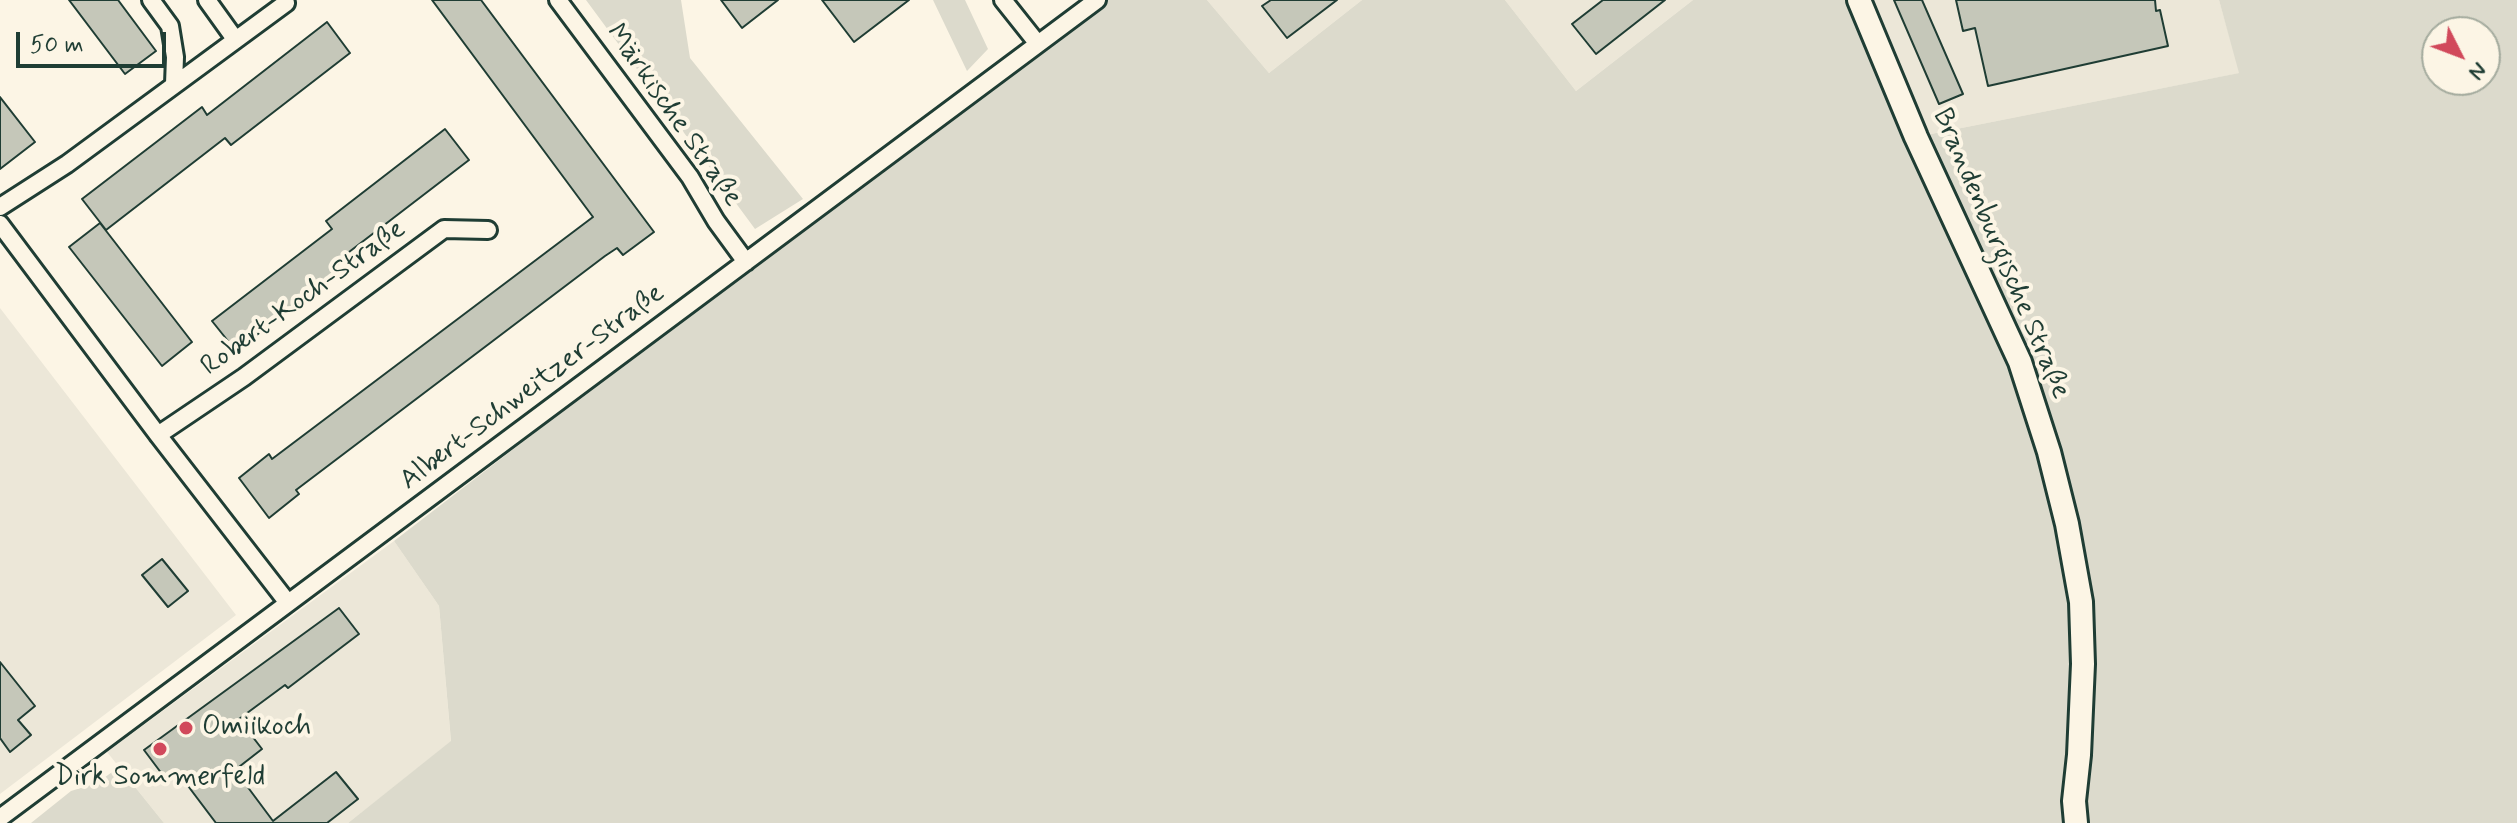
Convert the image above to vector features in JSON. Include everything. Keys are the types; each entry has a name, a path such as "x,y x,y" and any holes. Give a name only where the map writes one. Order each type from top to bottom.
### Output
{"street":[{"path":"151,0 170,26 175,57 174,84"},
{"path":"207,0 235,39"},
{"name":"Märkische Straße","path":"558,0 690,177 716,221 746,262"},
{"path":"1003,0 1038,44"},
{"name":"Albert-Schweitzer-Straße","path":"0,818 1097,0"},
{"name":"Brandenburgische Straße","path":"1859,0 1916,137 2020,362 2049,452 2067,524 2081,602 2083,664 2074,801 2076,823"},
{"path":"0,207 67,164 286,3"},
{"path":"0,224 288,603"},
{"name":"Robert-Koch-Straße","path":"158,435 244,377 444,229 488,230"}],"shaded area":[{"path":"586,0 681,0 690,58 803,199 755,229"},
{"path":"933,0 965,0 988,49 967,71"},
{"path":"1097,0 1207,0 1269,73 1362,0 1505,0 1576,91 1693,0 1859,0 1916,137 2239,73 2219,0 2517,0 2517,823 348,823 451,741 439,606 394,541"},
{"path":"1207,0 1362,0 1269,73"},
{"path":"1505,0 1693,0 1576,91"},
{"path":"1859,0 2219,0 2240,73 1916,137"},
{"path":"0,308 236,615 0,794"},
{"path":"394,541 439,606 451,742 348,823 164,823 107,752"},
{"path":"119,767 164,823 31,823 71,791 97,783"}],"building":[{"path":"69,0 118,0 156,51 125,74"},
{"path":"432,0 481,0 654,232 623,255 617,248 605,256 296,490 299,494 269,518 239,478 269,454 272,459 593,217"},
{"path":"721,0 778,0 742,28"},
{"path":"822,0 909,0 854,42"},
{"path":"1271,0 1337,0 1287,38 1262,6"},
{"path":"1603,0 1665,0 1596,54 1572,24"},
{"path":"1894,0 1922,0 1963,94 1939,104"},
{"path":"1956,0 2155,0 2168,46 1988,86 1975,28 1963,31"},
{"path":"327,22 350,53 231,145 225,138 106,230 82,199 202,107 207,115"},
{"path":"0,97 35,142 0,169"},
{"path":"445,129 469,160 349,252 355,259 236,351 212,321 332,229 326,221"},
{"path":"100,223 192,342 162,366 69,247"},
{"path":"162,559 188,591 168,607 142,575"},
{"path":"339,608 359,634 288,688 285,685 239,719 262,749 235,770 273,821 336,772 358,799 327,823 216,823 176,770 165,778 144,750"},
{"path":"0,662 35,706 18,720 31,735 10,752 0,738"}],"place":[{"name":"Omiikoch","path":"186,728"},
{"name":"Dirk Sommerfeld","path":"160,749"}]}
